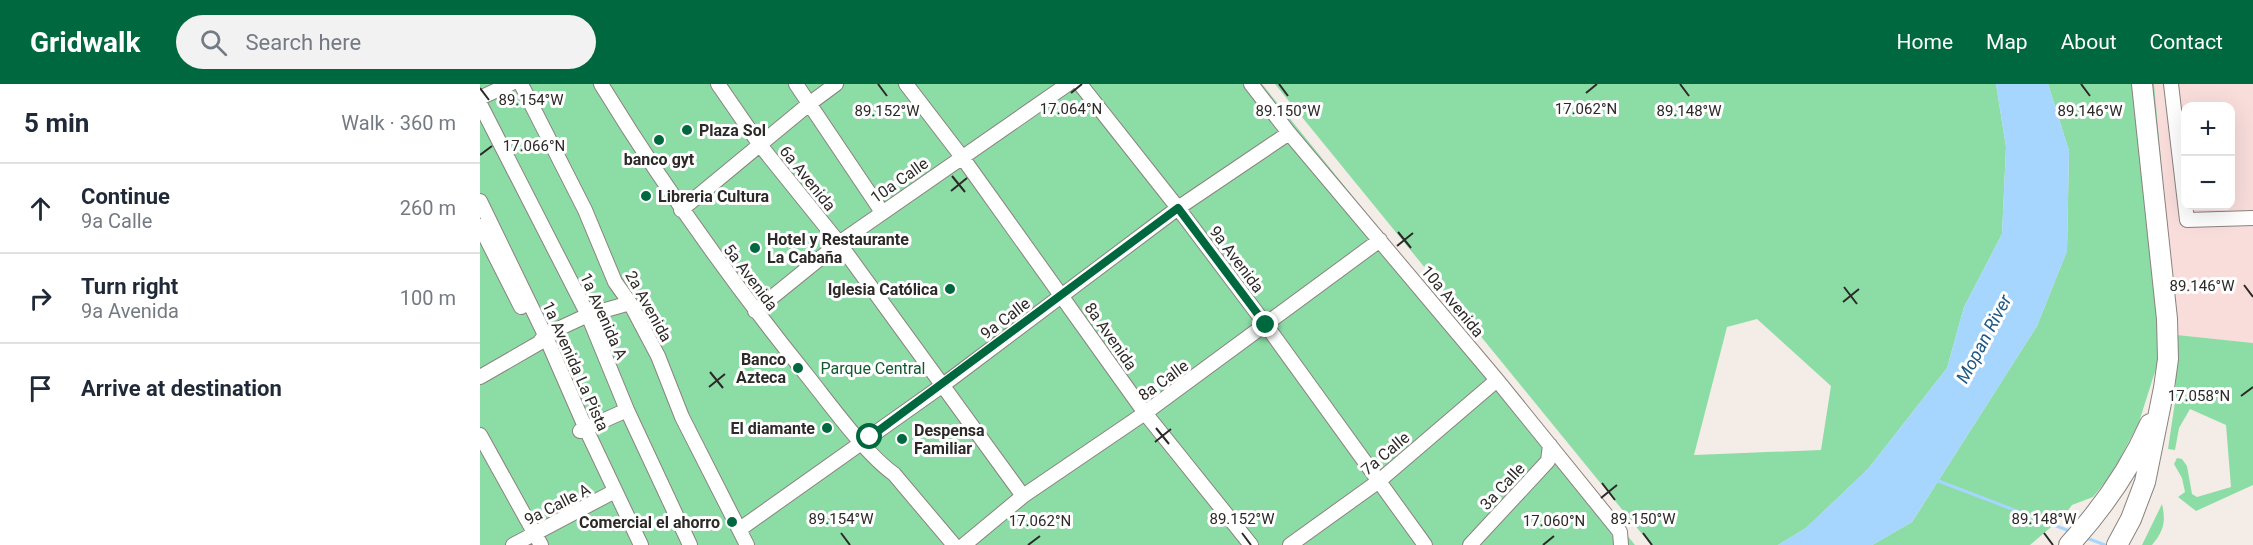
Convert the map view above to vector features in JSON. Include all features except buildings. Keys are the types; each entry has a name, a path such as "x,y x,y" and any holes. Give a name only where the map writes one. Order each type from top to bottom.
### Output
{"highway":[{"path":"2117,545 2131,519 2145,482 2167,373 2168,330 2142,84"},
{"path":"2069,545 2096,514 2121,479 2159,406"}],"street":[{"path":"480,98 510,84"},
{"name":"2a Avenida","path":"521,84 585,210 615,282 630,303 658,356 682,417 747,545"},
{"name":"5a Avenida","path":"601,84 758,309 866,440 889,461 894,474 954,545"},
{"name":"5a Avenida","path":"610,84 639,139"},
{"name":"6a Avenida","path":"718,84 760,145 839,243 1023,496"},
{"path":"796,84 882,212"},
{"path":"685,206 836,84"},
{"name":"8a Avenida","path":"906,84 962,157 1145,413 1251,545"},
{"name":"10a Calle","path":"758,309 839,243 1068,84"},
{"name":"9a Avenida","path":"1080,84 1178,208 1266,325 1425,545"},
{"name":"10a Avenida","path":"1251,84 1289,133 1497,380 1620,532 1622,544"},
{"path":"2170,84 2187,220 2253,218"},
{"name":"1a Avenida A","path":"480,104 588,315 627,410 690,545"},
{"name":"9a Calle","path":"740,529 866,440 1178,208 1289,133"},
{"name":"1a Avenida La Pista","path":"480,201 484,232 542,339 612,493 633,545"},
{"name":"8a Calle","path":"964,545 1023,496 1145,413 1380,240"},
{"path":"480,377 542,339 588,315 630,303"},
{"name":"7a Calle","path":"1290,545 1379,481 1497,380"},
{"path":"583,430 627,410"},
{"path":"480,435 538,539"},
{"name":"3a Calle","path":"1470,545 1548,460 1550,446"},
{"name":"1a Avenida La Pista","path":"612,493 641,545"},
{"name":"9a Calle A","path":"513,545 538,539 612,493"}],"shaded area":[{"path":"2154,84 2253,84 2253,343 2177,335"}],"green space":[{"name":"Parque Central","path":"480,84 1262,84 1635,545 480,545"},
{"path":"1275,84 1996,84 2006,147 2002,234 1964,307 1947,368 1868,469 1806,528 1778,545 1651,545","holes":["1757,319 1831,386 1821,450 1694,455 1727,327"]},
{"path":"2048,84 2154,84 2177,335 2159,359 2139,422 2112,474 2093,497 2072,505 2063,517 2030,545 1872,545 1912,522 2037,326 2067,251 2069,151"},
{"path":"2177,335 2253,343 2253,485 2196,511 2178,497 2185,492 2182,478 2174,464 2177,458 2182,459 2187,466 2192,494 2197,497 2231,487 2226,425 2190,409 2179,428 2175,450 2168,449 2175,402"},
{"path":"2162,504 2164,521 2159,535 2152,545 2142,545"}],"water":[{"name":"Mopan River","path":"1996,84 2048,84 2069,151 2067,251 2037,326 1912,522 1872,545 1778,545 1806,528 1868,469 1947,368 1964,307 2002,234 2006,147"}],"waterway":[{"path":"1936,480 2072,532"},
{"path":"2084,537 2105,545"}],"place":[{"name":"Plaza Sol","path":"687,130"},
{"name":"banco gyt","path":"659,140"},
{"name":"Libreria Cultura","path":"646,196"},
{"name":"Hotel y Restaurante La Cabaña","path":"755,248"},
{"name":"Iglesia Católica","path":"950,289"},
{"name":"Banco Azteca","path":"798,368"},
{"name":"El diamante","path":"827,428"},
{"name":"Despensa Familiar","path":"902,439"},
{"name":"Comercial el ahorro","path":"732,522"}],"route":[{"path":"870,437 1178,208 1266,325"}]}
